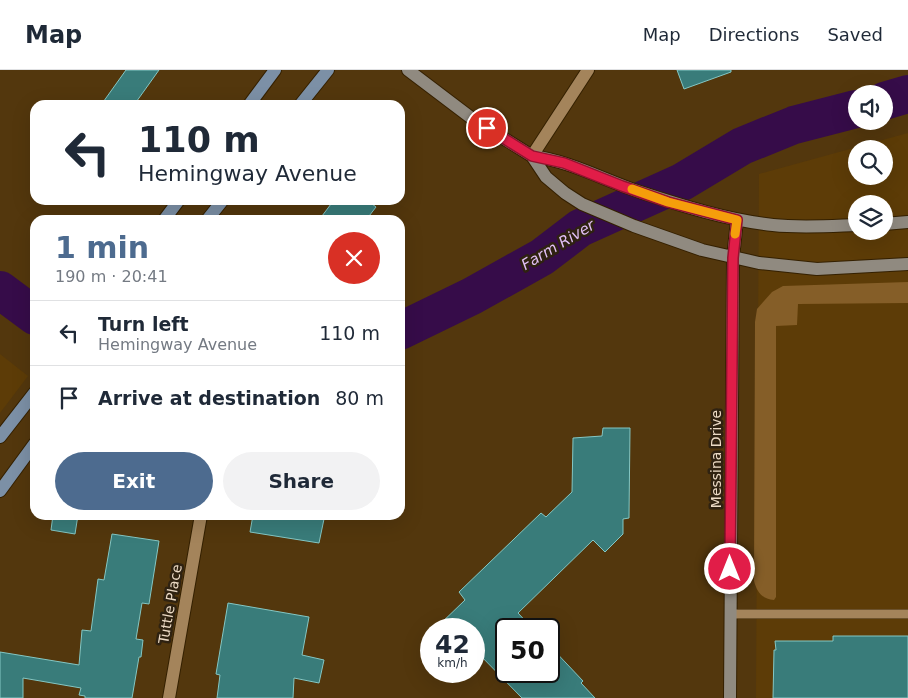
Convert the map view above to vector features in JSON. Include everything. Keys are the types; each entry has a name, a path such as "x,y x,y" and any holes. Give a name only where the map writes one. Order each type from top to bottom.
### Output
{"main road":[{"path":"253,100 275,70"},
{"path":"304,100 328,70"},
{"path":"408,70 474,120 532,156 564,163 668,202 737,220 772,225 848,225"},
{"path":"532,156 546,177 582,204 634,226 702,250 733,258 785,267 817,269 908,264"},
{"path":"211,215 219,205"},
{"name":"Messina Drive","path":"730,698 733,258 737,220"},
{"path":"893,223 908,222"},
{"path":"0,437 30,398"},
{"path":"0,491 30,450"}],"street":[{"path":"532,156 588,70"},
{"name":"Tuttle Place","path":"170,698 199,520"}],"lane":[{"path":"730,614 908,614"}],"shaded area":[{"path":"908,133 908,698 756,698 759,174 848,150 848,185 893,185 893,140 883,140"},
{"path":"908,282 908,303 798,304 797,325 776,326 776,597 774,600 766,598 758,592 754,581 755,322 757,309 772,292 783,286"},
{"path":"0,354 28,376 0,413"}],"building":[{"path":"126,70 159,70 138,100 105,100"},
{"path":"677,70 731,70 731,72 684,89"},
{"path":"330,205 373,205 376,207 370,215 323,215"},
{"path":"603,428 630,428 629,518 623,519 623,534 605,552 593,540 518,613 523,618 495,618 495,670 485,660 485,618 446,618 465,600 459,592 541,513 546,517 572,492 573,438 602,436"},
{"path":"52,520 77,520 75,534 51,530"},
{"path":"252,520 324,520 319,543 250,532"},
{"path":"112,534 159,541 149,604 142,603 136,639 143,640 132,698 85,698 85,696 79,695 81,688 23,678 23,698 0,698 0,652 79,665 82,630 91,631 98,579 104,580"},
{"path":"228,603 309,617 302,655 324,660 319,683 294,678 293,698 217,698 220,675 216,674"},
{"path":"833,636 908,636 908,698 773,698 775,641 833,641"},
{"path":"560,657 583,681 581,683 595,698 522,698 507,683 560,683"}],"waterway":[{"name":"Farm River","path":"893,98 908,94"},
{"name":"Farm River","path":"405,329 472,296 542,257 580,228 682,182 742,146 794,125 848,111"},
{"name":"Farm River","path":"0,290 30,312"}],"slow traffic":[{"path":"632,189 668,202 737,220 735,234"}],"route":[{"path":"487,128 532,156 549,158 564,163 668,202 737,220 733,258 730,569"}]}
